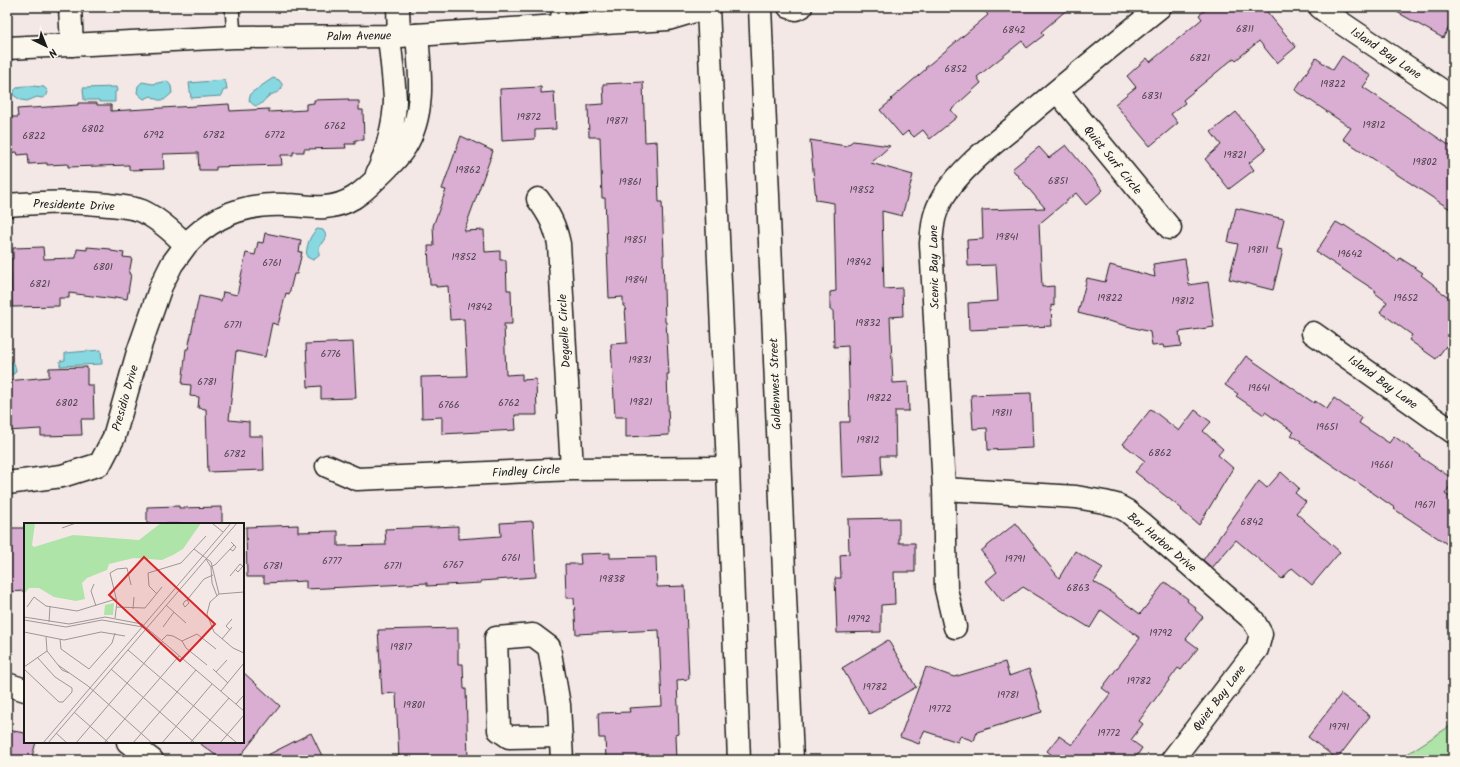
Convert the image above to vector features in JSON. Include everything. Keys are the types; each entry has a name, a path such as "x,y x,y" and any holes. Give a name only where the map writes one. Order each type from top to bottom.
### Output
{"street":[{"path":"70,7 72,45"},
{"path":"186,245 202,229 216,219 248,207 263,204 323,207 335,206 361,193 393,162 405,147 417,116 420,91 402,36 398,7"},
{"path":"708,7 739,760"},
{"name":"Palm Avenue","path":"7,48 234,37 402,36 558,16 668,19 708,7"},
{"name":"Goldenwest Street","path":"760,7 792,760"},
{"path":"789,7 796,9 801,7"},
{"name":"Scenic Bay Lane","path":"955,627 946,589 944,490 932,243 933,218 943,197 958,176 977,158 1160,7"},
{"name":"Island Bay Lane","path":"1331,11 1453,98"},
{"path":"374,181 389,139 394,112 394,86 402,36"},
{"name":"Quiet Surf Circle","path":"1057,91 1170,228"},
{"path":"394,112 417,116"},
{"name":"Deguelle Circle","path":"538,199 549,215 556,229 559,244 572,469"},
{"name":"Presidente Drive","path":"7,206 65,202 93,203 126,207 141,211 168,227 186,245"},
{"name":"Presidio Drive","path":"7,483 62,476 100,464 114,437 138,352 160,286 172,264 186,245"},
{"name":"Island Bay Lane","path":"1313,332 1453,432"},
{"name":"Findley Circle","path":"327,466 357,479 572,469 728,468"},
{"name":"Bar Harbor Drive","path":"944,490 1076,497 1116,505 1127,511 1143,524 1253,620 1261,634"},
{"name":"Quiet Bay Lane","path":"1172,760 1257,649 1261,634"},
{"path":"560,736 509,737 499,730 496,638 533,635 549,647 559,705 562,760"},
{"path":"7,684 24,690"},
{"path":"129,743 152,760"}],"lane":[{"path":"232,7 234,37"}],"green space":[{"path":"1453,724 1453,760 1398,760"}],"water":[{"path":"273,78 279,80 282,84 281,90 269,96 260,105 255,106 252,104 249,100 251,93"},
{"path":"224,80 227,89 223,91 221,96 191,98 189,83"},
{"path":"167,81 171,86 172,93 164,100 158,100 151,96 144,99 137,93 138,86 142,82 153,84"},
{"path":"32,86 44,87 48,91 47,95 42,98 37,97 27,101 21,100 13,95 15,89 17,88"},
{"path":"116,87 117,91 115,92 115,102 84,100 83,88"},
{"path":"317,229 323,230 326,235 319,247 319,256 313,260 307,257 307,246 310,238"},
{"path":"101,350 102,364 60,366 60,361 65,360 65,353"},
{"path":"7,361 14,363 16,370 15,373 7,377"}],"building":[{"path":"982,7 1070,7 1041,32 1044,35 1027,48 1022,41 977,77 981,83 951,110 957,117 930,139 923,130 914,137 908,131 902,136 880,110 926,69 925,68 988,15"},
{"path":"1209,7 1263,7 1296,47 1277,63 1259,41 1236,60 1234,58 1183,100 1185,103 1171,114 1178,123 1150,146 1115,104 1136,87 1127,76 1147,58 1150,62 1202,19 1199,15"},
{"path":"1388,7 1453,7 1453,20 1443,38"},
{"path":"1342,56 1371,76 1363,87 1453,148 1453,211 1343,139 1351,128 1295,90 1316,58 1333,70"},
{"path":"643,82 645,142 657,141 659,202 662,202 665,322 669,374 667,374 669,435 626,437 626,417 615,417 611,344 627,343 625,306 623,306 623,297 609,298 605,198 602,198 600,137 589,137 588,105 604,104 603,84"},
{"path":"541,87 541,93 554,92 556,129 535,130 535,139 502,141 500,89"},
{"path":"349,99 348,101 359,101 359,110 363,110 364,140 355,140 355,144 345,144 346,148 304,149 304,152 293,152 293,155 281,155 282,165 216,167 216,170 199,170 198,153 163,154 164,169 129,170 129,165 68,167 68,164 29,164 28,154 18,155 17,152 7,153 7,117 18,117 17,109 78,105 78,103 111,105 111,111 229,104 230,111 269,109 269,112 306,110 306,104 314,103 314,100"},
{"path":"1236,112 1266,149 1249,163 1254,170 1229,189 1205,159 1221,145 1211,132"},
{"path":"461,136 493,151 464,231 484,230 485,252 500,251 500,260 506,260 507,290 511,290 512,324 504,324 506,375 522,374 522,380 536,379 537,415 515,415 516,430 442,434 442,417 422,418 421,377 467,376 464,319 450,320 448,286 436,287 436,285 430,285 428,246 434,246 433,226 446,190 442,189"},
{"path":"810,140 846,146 853,141 890,146 871,163 913,175 902,216 882,211 884,289 902,288 903,316 890,317 893,383 908,382 909,411 895,411 896,456 881,456 882,475 842,477 840,422 850,422 848,346 834,347 833,310 830,310 830,292 836,291 834,203 816,200"},
{"path":"1066,145 1103,190 1086,205 1076,193 1039,224 1042,287 1054,286 1054,306 1051,305 1052,326 969,330 968,303 998,301 996,265 968,266 967,240 983,239 982,210 1045,208 1012,169 1039,147 1049,158"},
{"path":"1236,208 1284,219 1277,249 1283,250 1273,290 1229,279 1238,244 1228,242"},
{"path":"1336,222 1343,226 1344,225 1398,261 1400,258 1423,273 1421,275 1453,300 1453,351 1446,346 1436,359 1409,340 1412,335 1380,312 1387,302 1375,293 1376,291 1316,252"},
{"path":"265,233 301,240 299,252 302,252 297,274 294,274 289,294 286,293 278,325 272,323 265,357 236,351 229,420 249,422 249,436 263,436 264,470 208,472 206,409 198,408 199,397 190,396 191,385 182,384 186,349 188,349 199,296 221,301 223,292 237,295 246,253 255,255 258,242 263,243"},
{"path":"43,247 44,259 76,258 77,249 87,250 87,247 111,249 111,251 124,253 123,257 132,258 127,299 115,297 115,299 69,293 69,298 59,298 59,306 12,307 11,259 13,259 13,248"},
{"path":"1185,259 1189,285 1208,282 1214,327 1179,332 1181,346 1164,348 1163,345 1152,346 1150,332 1078,313 1087,278 1105,282 1110,265 1155,277 1153,264"},
{"path":"353,342 356,398 321,399 321,386 308,387 306,344"},
{"path":"1246,356 1314,403 1315,401 1327,409 1334,398 1362,418 1359,423 1389,443 1394,436 1421,456 1420,457 1453,479 1453,482 1445,494 1453,499 1453,548 1394,509 1395,508 1300,443 1301,441 1291,435 1294,432 1265,412 1264,415 1236,396 1238,394 1225,385"},
{"path":"87,367 87,385 93,385 94,419 81,419 82,435 41,436 41,429 7,431 7,381 49,377 49,368"},
{"path":"1031,393 1033,448 988,450 987,428 973,429 971,395"},
{"path":"1151,409 1179,431 1195,410 1211,422 1203,431 1223,449 1218,455 1233,468 1199,525 1181,510 1182,509 1135,472 1145,461 1123,444"},
{"path":"1281,472 1299,488 1295,493 1306,502 1296,513 1340,552 1312,585 1292,568 1282,579 1236,540 1212,568 1203,560 1259,481 1267,488"},
{"path":"147,507 222,507 222,523 147,523"},
{"path":"899,518 899,543 915,543 915,572 894,572 895,604 881,605 881,632 837,633 835,578 841,578 840,555 849,554 848,519"},
{"path":"533,521 536,577 481,581 481,583 427,586 427,583 306,589 306,581 264,583 264,577 247,577 246,527 298,525 298,532 338,531 338,546 386,545 385,529 458,526 458,539 501,536 500,523"},
{"path":"1016,523 1059,578 1075,551 1103,568 1094,582 1140,614 1165,582 1188,599 1187,601 1196,608 1195,610 1203,617 1186,639 1198,648 1181,670 1178,668 1139,721 1143,724 1131,740 1142,748 1134,760 1058,760 1047,751 1059,736 1072,745 1110,694 1102,688 1140,638 1101,610 1090,628 1023,587 1003,602 986,581 997,572 981,551"},
{"path":"7,528 24,528 24,591 7,592"},
{"path":"610,553 610,558 656,557 657,587 685,586 689,679 677,680 679,734 676,735 677,760 642,760 642,758 606,759 605,738 599,738 598,713 630,712 629,708 662,706 659,630 576,634 574,598 566,598 565,564 581,564 580,554"},
{"path":"458,628 458,664 463,664 464,689 466,689 468,760 399,760 396,693 382,694 378,630"},
{"path":"888,640 916,687 869,714 842,668"},
{"path":"1005,662 1009,676 1029,669 1042,712 977,732 974,741 960,736 958,742 924,731 919,744 900,737 926,667 954,677"},
{"path":"244,673 280,706 237,760 222,760 199,743 244,743"},
{"path":"1341,694 1370,716 1337,759 1308,737"},
{"path":"7,730 24,733 24,743 36,743 31,760 7,760"},
{"path":"311,733 324,760 258,760"}]}
